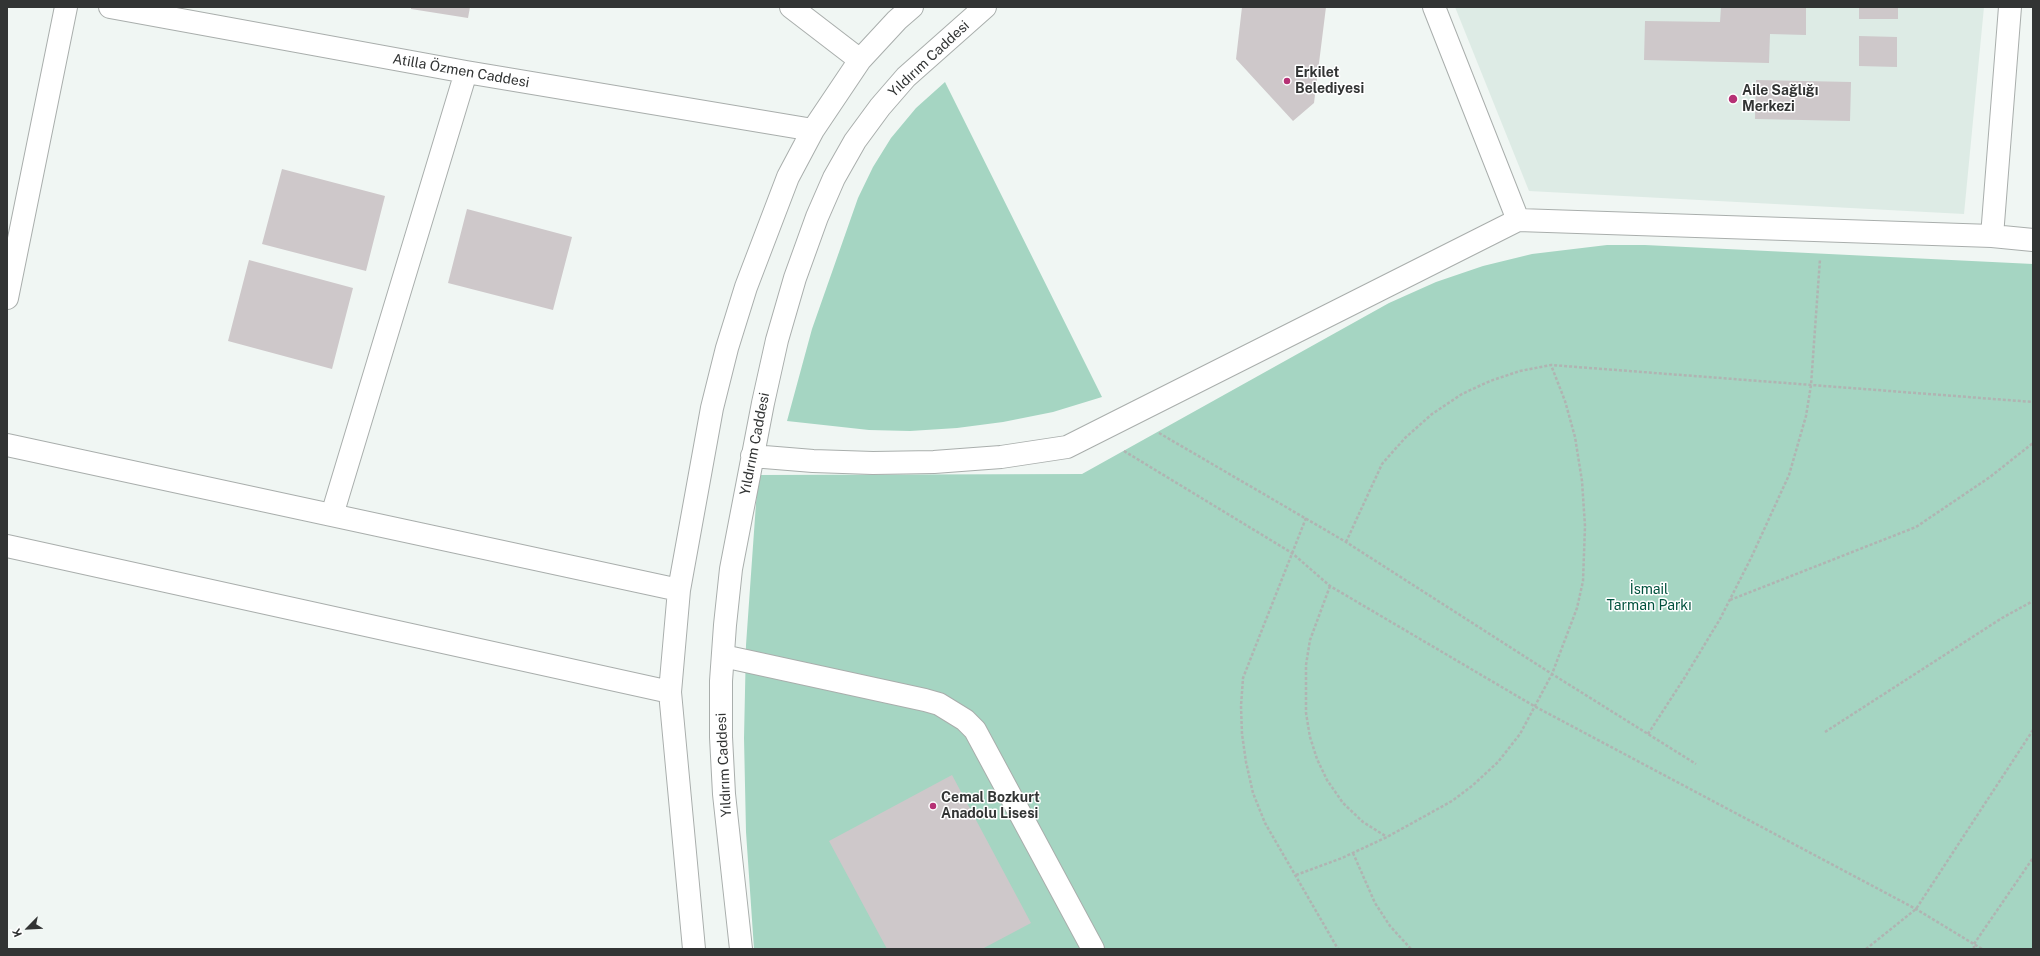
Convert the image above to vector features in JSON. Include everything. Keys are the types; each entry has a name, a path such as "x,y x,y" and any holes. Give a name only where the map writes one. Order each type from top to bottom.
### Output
{"street":[{"path":"7,298 66,7"},
{"name":"Atilla Özmen Caddesi","path":"110,7 466,72 813,130"},
{"path":"791,7 860,60"},
{"path":"694,949 670,692 679,590 712,408 727,348 746,286 788,177 813,130 860,60 897,20 912,7"},
{"name":"Yıldırım Caddesi","path":"741,949 724,794 721,737 723,656 731,569 752,456 775,347 798,271 834,178 855,141 880,107 906,78 985,7"},
{"path":"1434,7 1518,220"},
{"path":"1992,236 2010,7"},
{"path":"332,515 466,72"},
{"path":"752,456 873,464 934,462 1001,457 1066,447 1518,220 1992,236 2033,240"},
{"path":"7,445 679,590"},
{"path":"7,546 670,692"},
{"path":"723,656 925,700 939,704 965,720 975,730 1093,949"}],"path":[{"path":"1648,734 1685,677 1729,600 1751,558 1789,475 1806,416 1811,385 1822,230"},
{"path":"1296,876 1353,853 1387,837 1452,801 1472,786 1498,762 1520,734 1552,674 1577,608 1583,581 1585,526 1582,482 1575,437 1551,365"},
{"path":"1346,542 1382,464 1405,438 1432,414 1462,394 1490,381 1520,371 1551,365 2033,402"},
{"path":"1129,416 1346,542 1696,764"},
{"path":"1094,433 1292,553 1330,586 1534,706 1916,908 1982,949"},
{"path":"1729,600 1916,527 1990,477 2033,443"},
{"path":"1306,518 1243,678 1241,706 1244,748 1253,793 1266,823 1338,949"},
{"path":"1330,586 1310,640 1306,665 1306,713 1310,737 1317,759 1324,773 1344,803 1363,822 1387,837"},
{"path":"1825,732 2002,618 2033,601"},
{"path":"1866,949 1916,908 2033,730"},
{"path":"1353,853 1376,902 1390,926 1411,949"},
{"path":"1974,949 1974,944 2033,858"}],"shaded area":[{"name":"Aile Sağlığı Merkezi","path":"1455,7 1984,7 1964,214 1529,191"}],"green space":[{"path":"945,82 1102,397 1053,412 1003,422 957,428 910,431 869,430 787,421 812,329 858,198 873,167 891,138 916,108"},
{"name":"İsmail Tarman Parkı","path":"1607,245 1645,245 2033,264 2033,949 754,949 746,832 744,738 746,645 758,475 1082,474 1389,303 1436,282 1483,266 1532,254"}],"building":[{"path":"411,7 470,7 468,18 411,9"},
{"name":"Erkilet Belediyesi","path":"1242,7 1326,7 1314,103 1293,121 1236,59"},
{"path":"1721,7 1806,7 1806,35 1770,34 1769,63 1644,60 1645,21 1720,22"},
{"path":"1859,7 1898,7 1898,19 1859,19"},
{"path":"1859,36 1897,37 1897,67 1859,66"},
{"path":"1756,80 1851,82 1850,121 1755,119"},
{"path":"282,169 385,196 366,271 262,244"},
{"path":"467,209 572,237 553,310 448,283"},
{"path":"249,260 353,288 332,369 228,341"},
{"path":"952,775 1031,923 982,949 887,949 829,841"}],"place":[{"name":"Erkilet Belediyesi","path":"1287,81"},
{"name":"Aile Sağlığı Merkezi","path":"1733,99"},
{"name":"Cemal Bozkurt Anadolu Lisesi","path":"933,806"}]}
